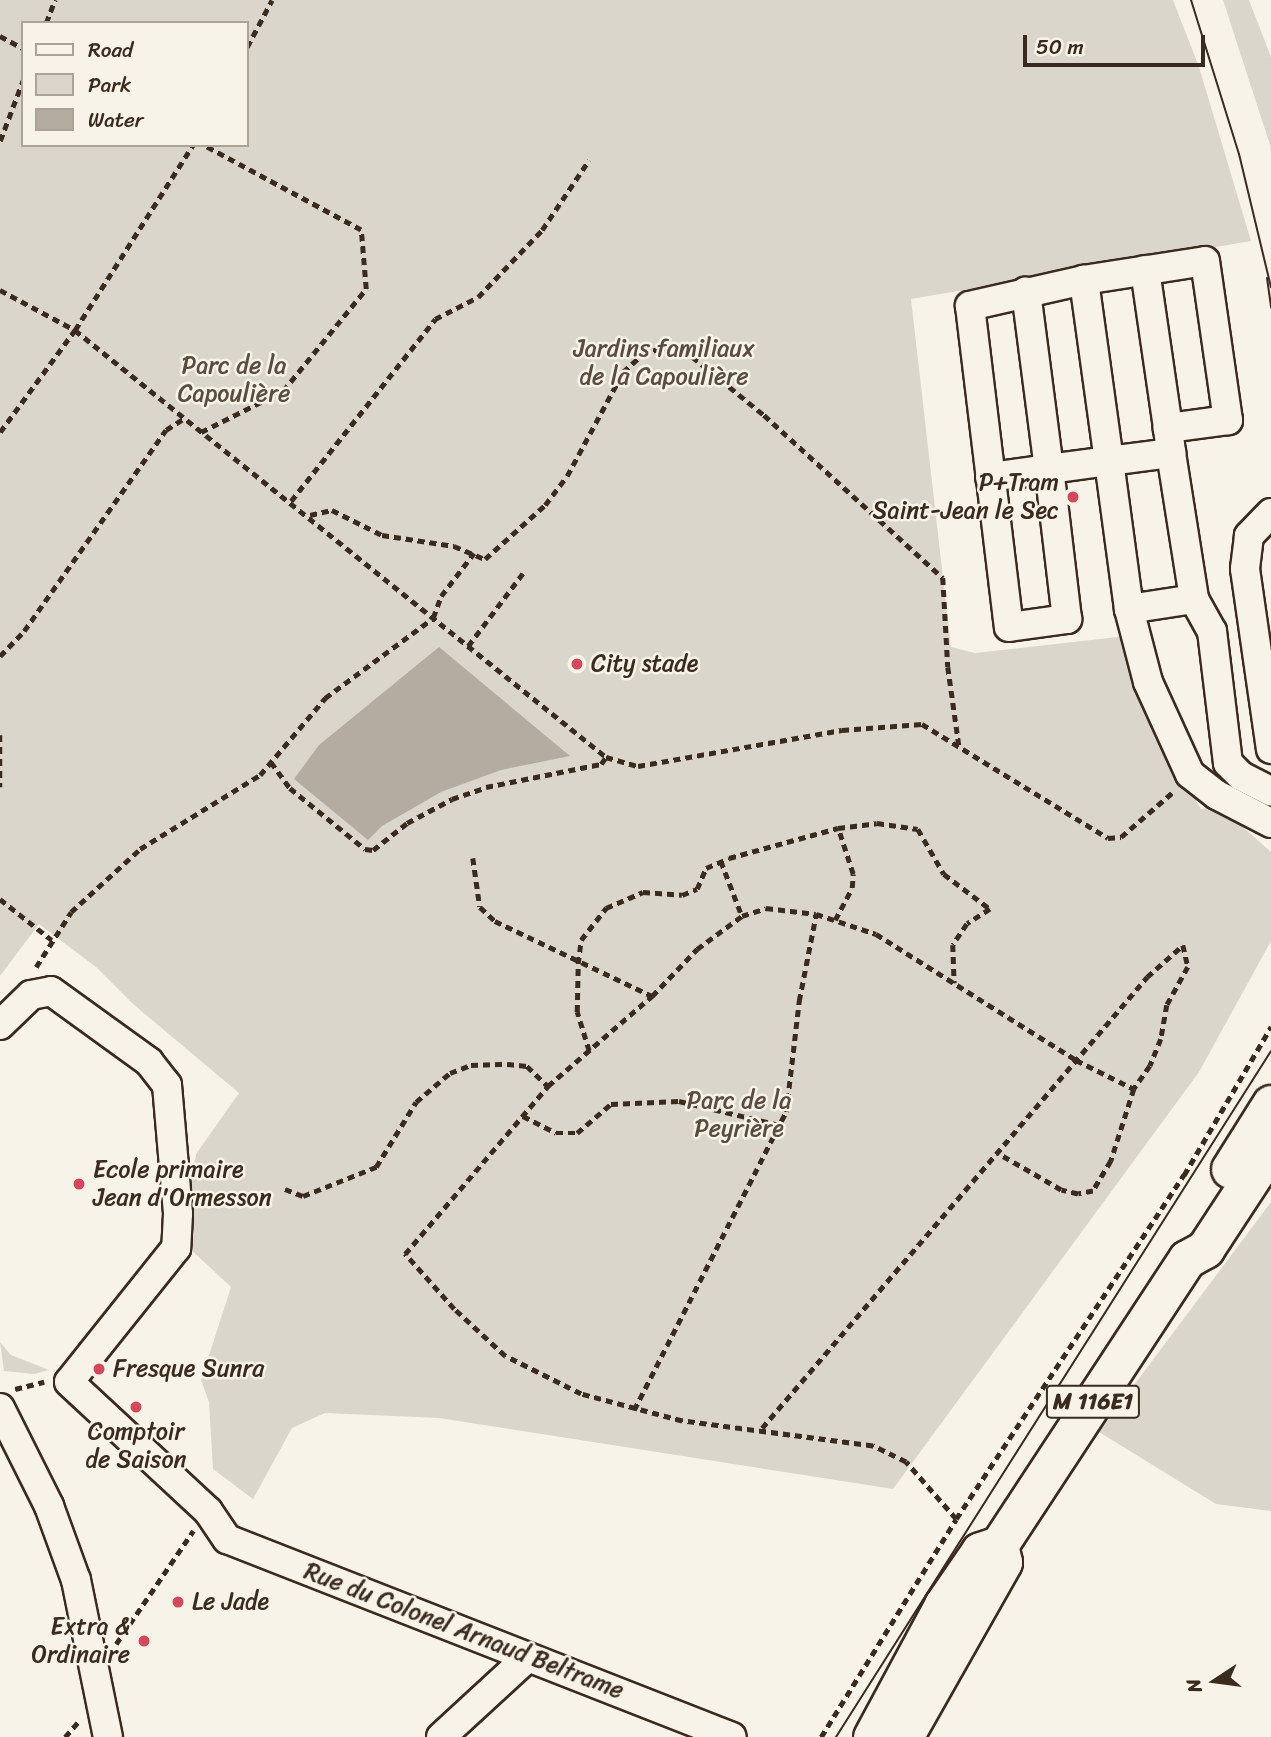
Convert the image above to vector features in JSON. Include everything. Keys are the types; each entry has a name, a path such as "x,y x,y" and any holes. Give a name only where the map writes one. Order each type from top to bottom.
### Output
{"main road":[{"name":"M 116E1","path":"1187,1259 1187,1236 1271,1104"},
{"name":"M 116E1","path":"872,1737 943,1605 980,1551 999,1545 1187,1259 1205,1249 1271,1148"},
{"name":"M 116E1","path":"904,1737 1003,1562 999,1545"},
{"name":"M 116E1","path":"884,1737 933,1648 943,1605"},
{"name":"M 116E1","path":"854,1737 893,1671 922,1647"}],"street":[{"path":"990,477 1049,469 1109,461 1228,420 1205,261 1026,290 1014,298 970,306 990,477 1009,626 1067,620 1049,469 1026,290"},
{"path":"1145,270 1194,599 1212,631 1228,763 1241,776 1271,791"},
{"path":"1084,280 1129,609 1148,682 1190,774 1217,795 1271,823"},
{"path":"1271,513 1249,536 1245,569 1271,749"},
{"path":"1129,609 1194,599"},
{"path":"0,1025 31,995 51,990 66,998 149,1062 167,1086 178,1214 176,1248 69,1382"},
{"name":"Rue du Colonel Arnaud Beltrame","path":"69,1382 208,1511 228,1539 732,1737"},
{"path":"6,1399 62,1543 83,1606 108,1737"},
{"path":"441,1737 528,1657"}],"path":[{"path":"47,21 55,0"},
{"path":"248,45 272,0"},
{"path":"0,36 21,47"},
{"path":"0,141 21,85"},
{"path":"0,432 75,330 192,147"},
{"path":"201,432 283,391 366,289 361,230 207,147"},
{"path":"291,501 435,319 478,297 542,230 589,160"},
{"path":"0,290 75,330 183,419 415,598 433,618 606,757 638,766 780,740 922,724 1108,838 1121,837 1190,774"},
{"path":"310,516 332,510 382,536 474,552 485,559 545,505 567,476 624,372 642,355 660,348 683,349 764,415 943,578 948,667 959,746"},
{"path":"0,656 24,631 166,430 183,419"},
{"path":"31,995 23,983 71,912 140,849 223,800 271,762 325,698 433,618 441,596 474,552"},
{"path":"468,646 523,573"},
{"path":"0,735 0,787"},
{"path":"271,762 290,788 365,849 373,850 407,823 452,799 486,787 601,764 606,757"},
{"path":"589,1051 577,1012 578,964 581,940 606,908 643,892 682,895 697,889 706,868 721,861 838,828 877,822 918,829 944,874 990,909 967,924 953,945 954,983"},
{"path":"835,920 852,888 853,874 838,828"},
{"path":"473,858 480,907 495,921 542,941 578,964 629,982 652,996"},
{"path":"721,861 742,916"},
{"path":"0,899 52,940"},
{"path":"956,1520 906,1462 873,1446 761,1429 682,1421 581,1394 505,1356 453,1309 405,1254 548,1086 652,996 697,949 742,916 766,908 816,914 876,934 1076,1060 1134,1089"},
{"path":"634,1410 786,1112 799,1001 816,914"},
{"path":"761,1429 996,1153 1147,977 1183,945 1188,967 1167,1005 1150,1066 1134,1089 1111,1161 1093,1191 1078,1194 1061,1190 996,1153"},
{"path":"821,1737 956,1520 1184,1175 1271,1027"},
{"path":"285,1189 303,1196 376,1167 416,1102 450,1073 471,1065 527,1066 548,1086"},
{"path":"523,1116 556,1133 577,1133 611,1104 679,1101 780,1125"},
{"path":"6,1399 69,1382"},
{"path":"97,1673 118,1669 116,1643 208,1511"}],"green space":[{"path":"0,0 1173,0 1199,67 1251,241 911,299 951,647 975,653 1126,636 1177,768 1201,809 1219,806 1271,852 1271,941 1199,1072 893,1489 439,1418 325,1413 292,1428 253,1499 213,1469 209,1402 201,1380 231,1287 188,1247 187,1206 196,1154 239,1093 133,1004 96,967 39,924 0,976"},
{"path":"1223,0 1249,0 1271,57 1271,148"},
{"path":"1271,1202 1271,1511 1216,1504 1099,1432"},
{"path":"0,1342 11,1355 49,1370 34,1374 4,1371"}],"water":[{"path":"439,647 570,756 501,770 441,792 382,826 368,840 294,779 319,745"}],"tram line":[{"path":"1191,0 1239,154 1271,287"},
{"path":"1267,278 1271,308"},
{"path":"836,1737 1271,1051"}],"place":[{"name":"P+Tram Saint-Jean le Sec","path":"1073,497"},
{"name":"City stade","path":"577,664"},
{"name":"Ecole primaire Jean d'Ormesson","path":"79,1184"},
{"name":"Fresque Sunra","path":"99,1369"},
{"name":"Comptoir de Saison","path":"136,1407"},
{"name":"Le Jade","path":"178,1602"},
{"name":"Extra & Ordinaire","path":"144,1641"}],"park label":[{"name":"Jardins familiaux de la Capoulière","path":"664,363"},
{"name":"Parc de la Capoulière","path":"234,380"},
{"name":"Parc de la Peyrière","path":"739,1115"}]}
